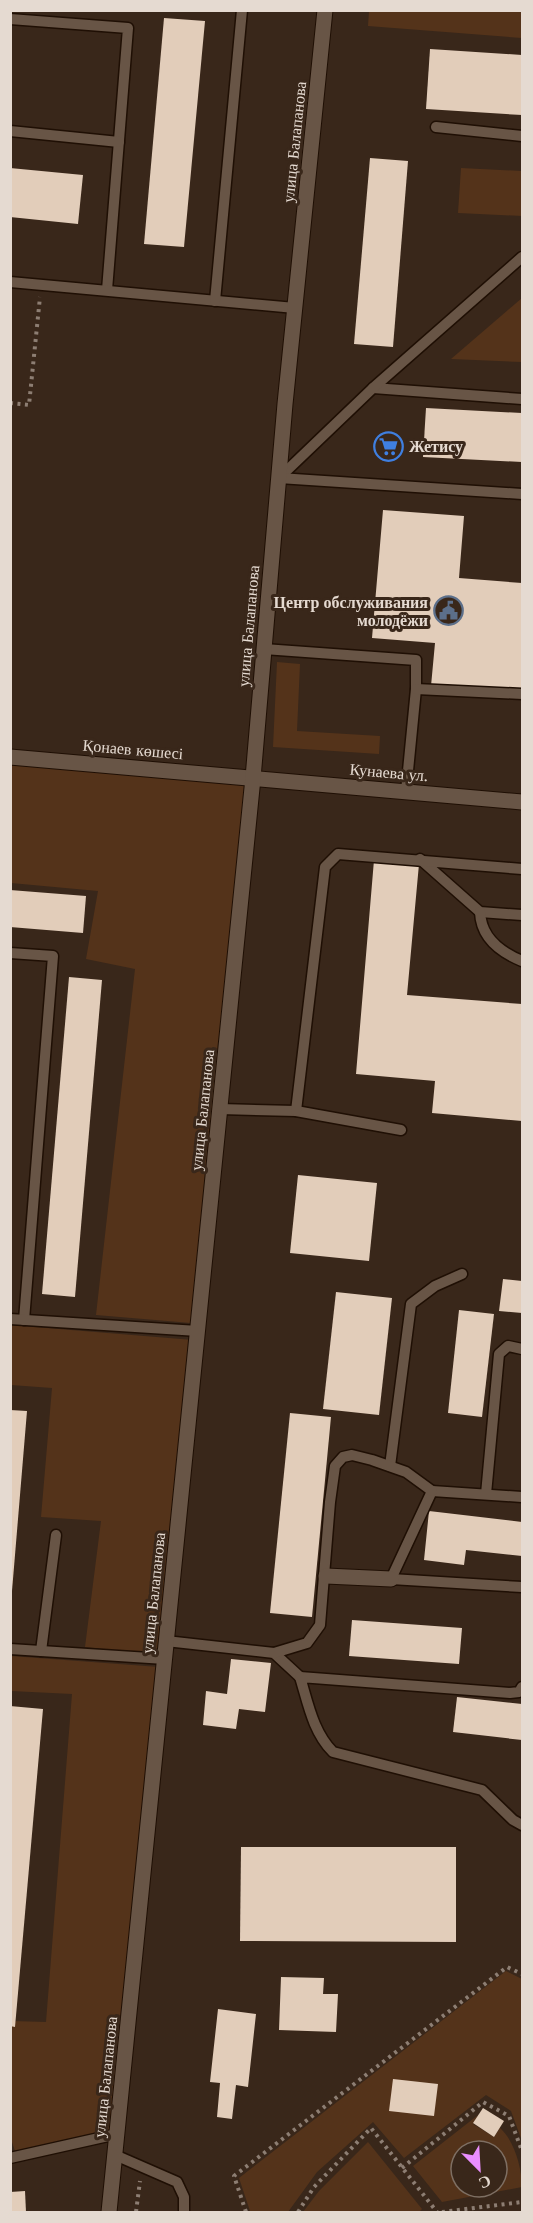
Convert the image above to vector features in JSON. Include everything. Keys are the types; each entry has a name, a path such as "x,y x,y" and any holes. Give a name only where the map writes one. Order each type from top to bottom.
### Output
{"street":[{"name":"улица Балапанова","path":"109,2212 253,778 279,478 325,10"},
{"name":"Қонаев көшесі","path":"10,757 253,778"},
{"name":"Кунаева ул.","path":"253,778 522,802"},
{"path":"326,1576 391,1579"}],"lane":[{"path":"215,301 242,10"},
{"path":"10,19 128,28 107,290"},
{"path":"436,127 522,136"},
{"path":"10,131 119,142"},
{"path":"279,478 374,388 522,257"},
{"path":"10,282 295,308"},
{"path":"374,388 522,399"},
{"path":"279,478 522,494"},
{"path":"264,650 416,660 417,689 406,791"},
{"path":"417,689 522,694"},
{"path":"297,1112 325,867 338,854 522,869"},
{"path":"420,859 480,912 522,915"},
{"path":"480,912 480,926 486,936 508,955 522,961"},
{"path":"10,953 52,956 24,1320"},
{"path":"220,1109 297,1112 401,1130"},
{"path":"390,1466 411,1304 435,1286 462,1274"},
{"path":"10,1319 198,1331"},
{"path":"486,1494 499,1354 508,1346 522,1349"},
{"path":"166,1641 274,1653 307,1643 320,1625 326,1576 330,1502 335,1466 343,1457 352,1455 406,1472 432,1491 522,1497"},
{"path":"432,1491 391,1579 522,1587"},
{"path":"41,1651 56,1535"},
{"path":"10,1649 165,1659"},
{"path":"274,1653 300,1677 316,1728 323,1742 333,1752 482,1790 513,1820 522,1825"},
{"path":"300,1677 510,1693 519,1692 522,1687"},
{"path":"10,2158 117,2134"},
{"path":"115,2155 177,2182 184,2197 184,2212"}],"path":[{"path":"10,403 29,405 42,285"},
{"path":"246,2212 234,2176 507,1967 522,1974"},
{"path":"402,2168 483,2102 509,2116 522,2151"},
{"path":"298,2212 314,2187 371,2128 436,2212"},
{"path":"136,2212 142,2166"},
{"path":"442,2212 522,2202"}],"shaded area":[{"path":"369,11 522,11 522,38 368,26"},
{"path":"461,168 522,171 522,216 458,213"},
{"path":"522,298 522,362 451,359"},
{"path":"277,662 300,664 297,731 380,736 379,754 273,747"},
{"path":"10,764 248,786 191,1323 96,1315 135,969 86,959 98,891 11,883"},
{"path":"10,1325 193,1340 158,1655 85,1647 101,1521 41,1517 52,1388 11,1385"},
{"path":"11,1656 159,1667 111,2130 15,2151 11,2139 11,2021 46,2022 72,1694 11,1691"},
{"path":"506,1971 522,1979 522,2141 511,2111 486,2095 404,2158 373,2122 317,2172 288,2212 250,2211 239,2178"},
{"path":"478,2115 473,2124 494,2137 500,2128 508,2139 449,2139 449,2199 458,2199 442,2202 413,2166"},
{"path":"509,2140 519,2163 522,2187 509,2189"},
{"path":"368,2142 422,2209 419,2212 303,2212 319,2191"}],"building":[{"path":"164,18 205,21 184,247 144,244"},
{"path":"430,49 522,55 522,115 426,109"},
{"path":"370,158 408,161 393,347 354,344"},
{"path":"10,168 83,175 78,224 10,217"},
{"path":"426,408 522,413 522,462 423,457"},
{"name":"Центр обслуживания молодёжи","path":"383,510 464,516 459,578 522,583 522,693 431,686 435,643 372,638"},
{"path":"374,860 419,864 407,995 522,1004 522,1121 432,1113 435,1081 356,1074"},
{"path":"10,890 86,896 83,933 10,927"},
{"path":"69,977 102,980 75,1297 42,1294"},
{"path":"298,1175 377,1183 369,1261 290,1253"},
{"path":"503,1279 522,1281 522,1313 499,1311"},
{"path":"336,1292 392,1298 379,1415 323,1409"},
{"path":"459,1310 494,1314 482,1417 448,1413"},
{"path":"10,1410 27,1411 12,1591 10,1591"},
{"path":"290,1413 331,1417 312,1617 270,1613"},
{"path":"429,1511 522,1522 522,1556 466,1550 464,1565 424,1560"},
{"path":"352,1620 462,1628 459,1664 349,1656"},
{"path":"231,1659 271,1663 265,1712 239,1709 236,1729 203,1725 206,1691 227,1694"},
{"path":"457,1697 522,1704 522,1740 453,1732"},
{"path":"10,1706 43,1709 15,2027 10,2026"},
{"path":"241,1847 456,1847 456,1942 240,1941"},
{"path":"281,1977 324,1978 323,1994 338,1994 336,2032 279,2030"},
{"path":"218,2009 256,2014 248,2087 236,2085 232,2119 217,2117 220,2083 210,2082"},
{"path":"393,2079 438,2084 434,2116 389,2111"},
{"path":"483,2108 504,2121 494,2137 473,2123"},
{"path":"25,2191 26,2212 10,2212 10,2192"}],"place":[{"name":"Жетису","path":"388,446"},
{"name":"Центр обслуживания молодёжи","path":"449,611"}]}
